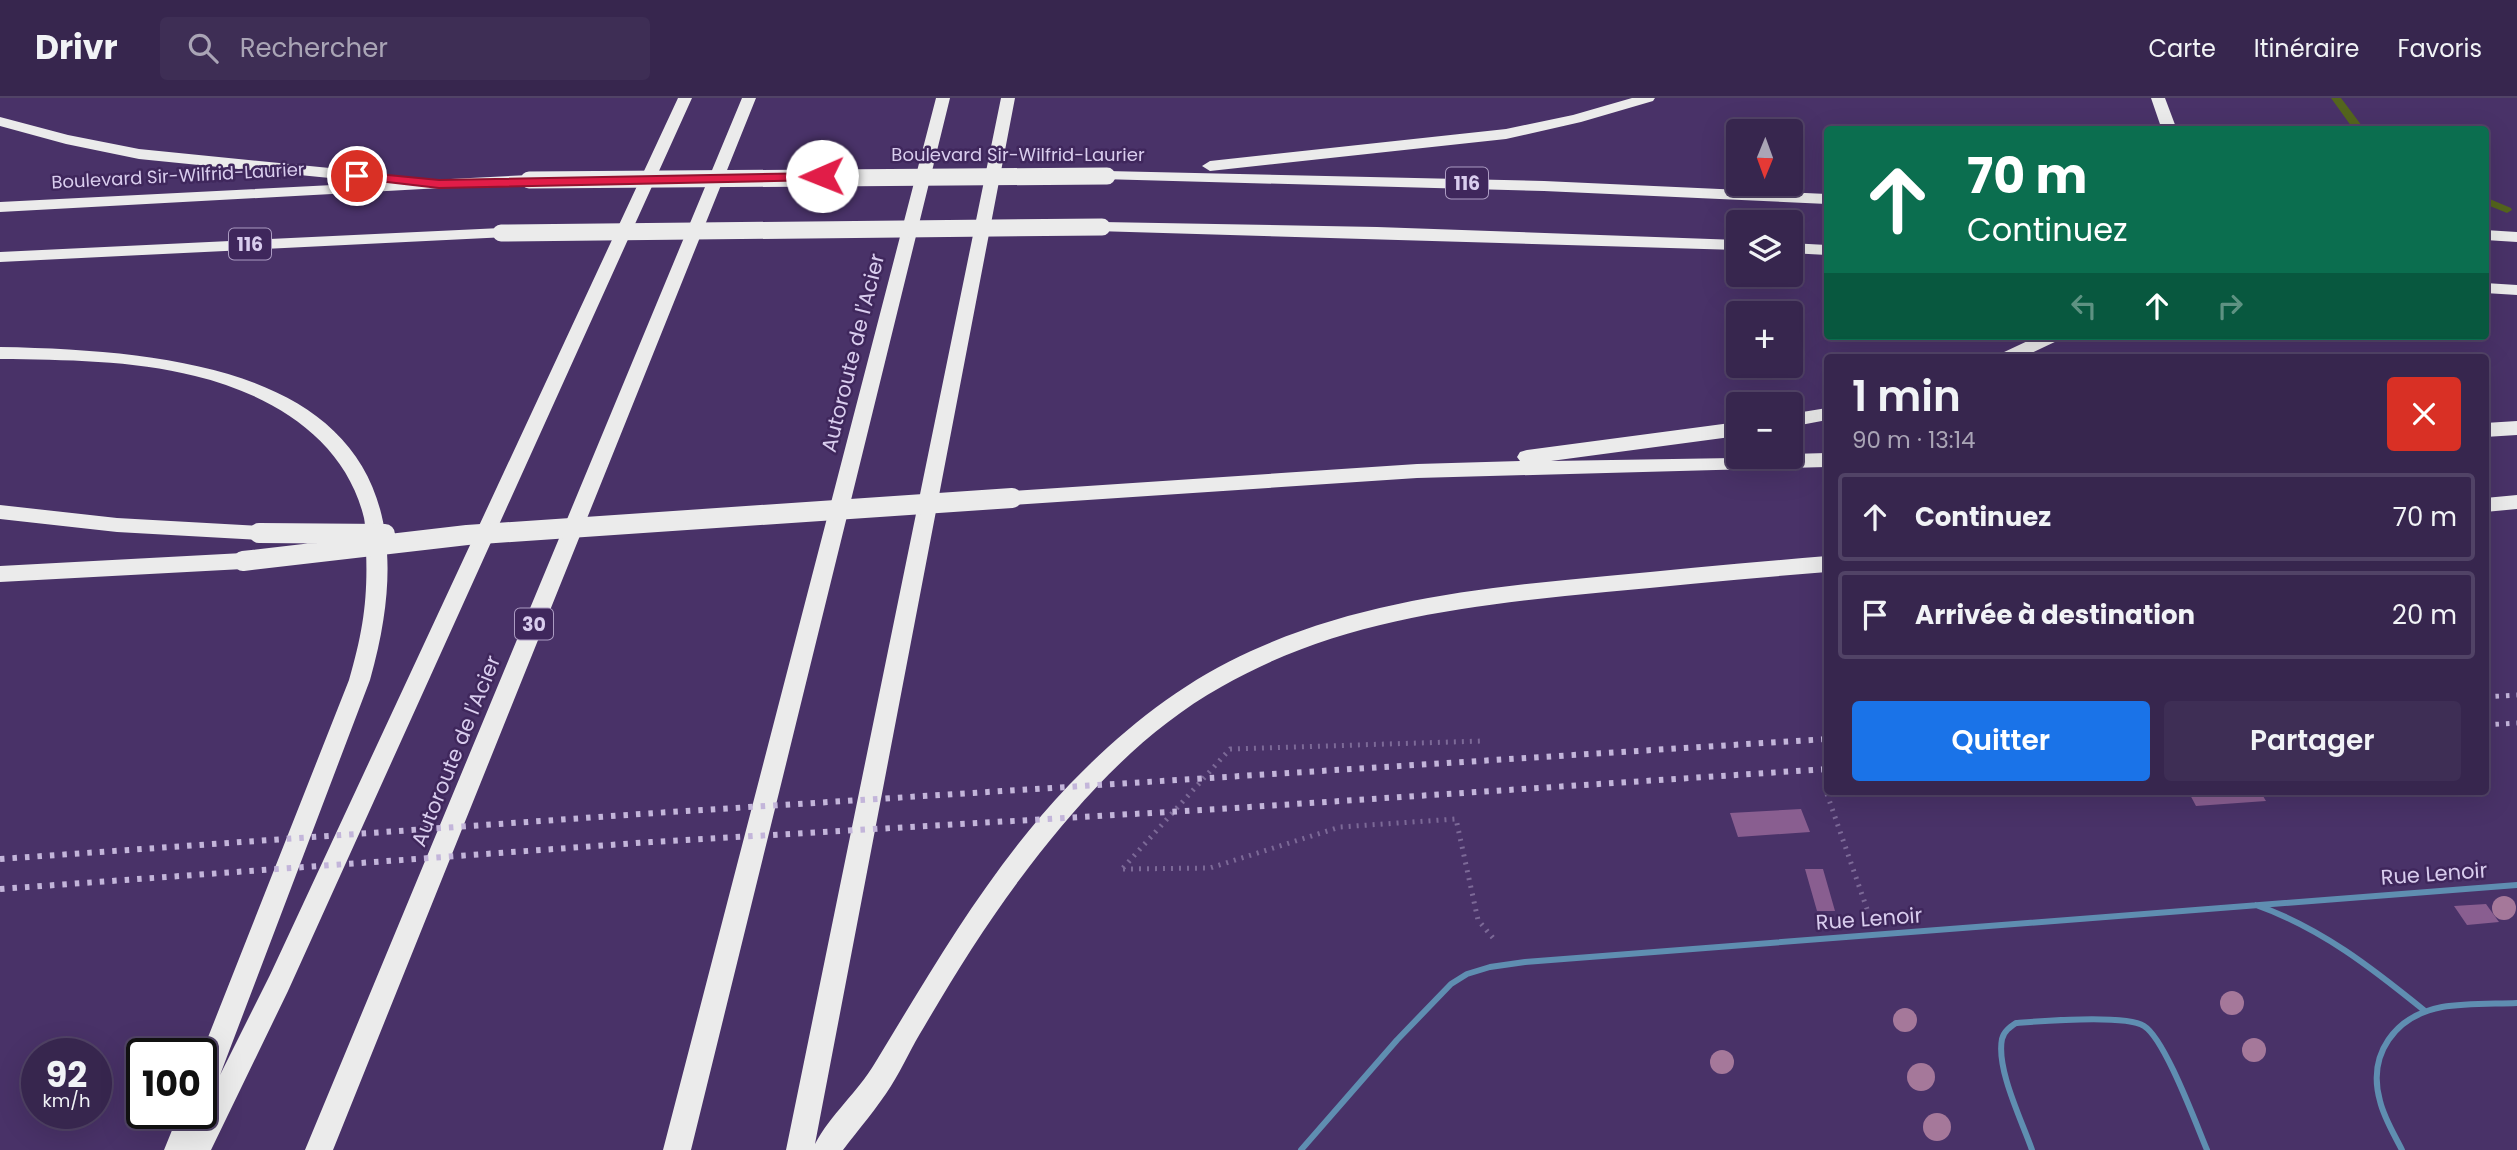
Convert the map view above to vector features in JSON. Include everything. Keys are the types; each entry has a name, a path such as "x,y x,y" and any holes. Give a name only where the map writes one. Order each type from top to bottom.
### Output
{"highway":[{"path":"197,1150 290,957 685,98"},
{"name":"Autoroute de l'Acier","path":"319,1150 749,98"},
{"name":"Autoroute de l'Acier","path":"677,1150 943,98"},
{"path":"800,1150 1008,98"},
{"path":"1107,176 1464,140 1550,125 1648,98"},
{"path":"2158,98 2168,126"},
{"path":"0,121 139,155 439,184"},
{"name":"Boulevard Sir-Wilfrid-Laurier","path":"0,206 530,180 936,175 1518,185 1824,198"},
{"name":"116","path":"0,257 501,233 734,229 1102,227 1377,232 1726,245"},
{"path":"2489,235 2517,237"},
{"path":"1803,249 1824,250"},
{"path":"2489,288 2517,290"},
{"path":"2014,354 2044,340"},
{"path":"0,353 110,356 156,361 198,368 261,389 310,420 332,441 350,462 370,502 380,561 378,594 363,670 217,1048"},
{"path":"1803,419 1824,415"},
{"path":"2489,429 2517,428"},
{"path":"1417,471 1726,431"},
{"path":"0,574 243,561 467,535 1417,471 1824,460"},
{"path":"2489,505 2517,502"},
{"path":"0,512 117,525 258,533 467,535"},
{"path":"826,1150 884,1074 957,952 1042,832 1127,744 1167,711 1211,681 1259,656 1311,635 1431,604 1572,587 1824,564"},
{"path":"178,1150 186,1129"}],"lane":[{"name":"Rue Lenoir","path":"1301,1150 1397,1040 1451,984 1467,974 1514,963 2517,885"},
{"path":"2253,904 2303,923 2333,939 2424,1011"},
{"path":"2402,1150 2381,1105 2375,1077 2379,1053 2390,1033 2404,1020 2424,1011 2458,1005 2517,1003"},
{"path":"2032,1150 2002,1064 2002,1038 2007,1029 2016,1023 2032,1021 2116,1020 2144,1026 2161,1046 2207,1150"}],"path":[{"path":"1482,741 1230,749 1123,869 1210,868 1340,827 1455,819 1478,920 1514,963"},
{"path":"1827,795 1876,936"}],"building":[{"path":"2190,795 2262,795 2266,801 2196,806"},
{"path":"1801,809 1810,832 1738,837 1730,813"},
{"path":"1805,869 1823,869 1835,911 1817,911"},
{"path":"2486,904 2499,922 2467,925 2454,906"}],"waterway":[{"path":"2336,98 2357,126"},
{"path":"2489,202 2507,210"}],"railway":[{"path":"2489,697 2517,695"},
{"path":"2489,725 2517,723"},
{"path":"2489,725 2497,724"},
{"path":"0,859 655,813 1824,739"},
{"path":"0,889 651,842 1219,809 1824,769"}],"route":[{"path":"357,176 439,184 822,176"}]}
